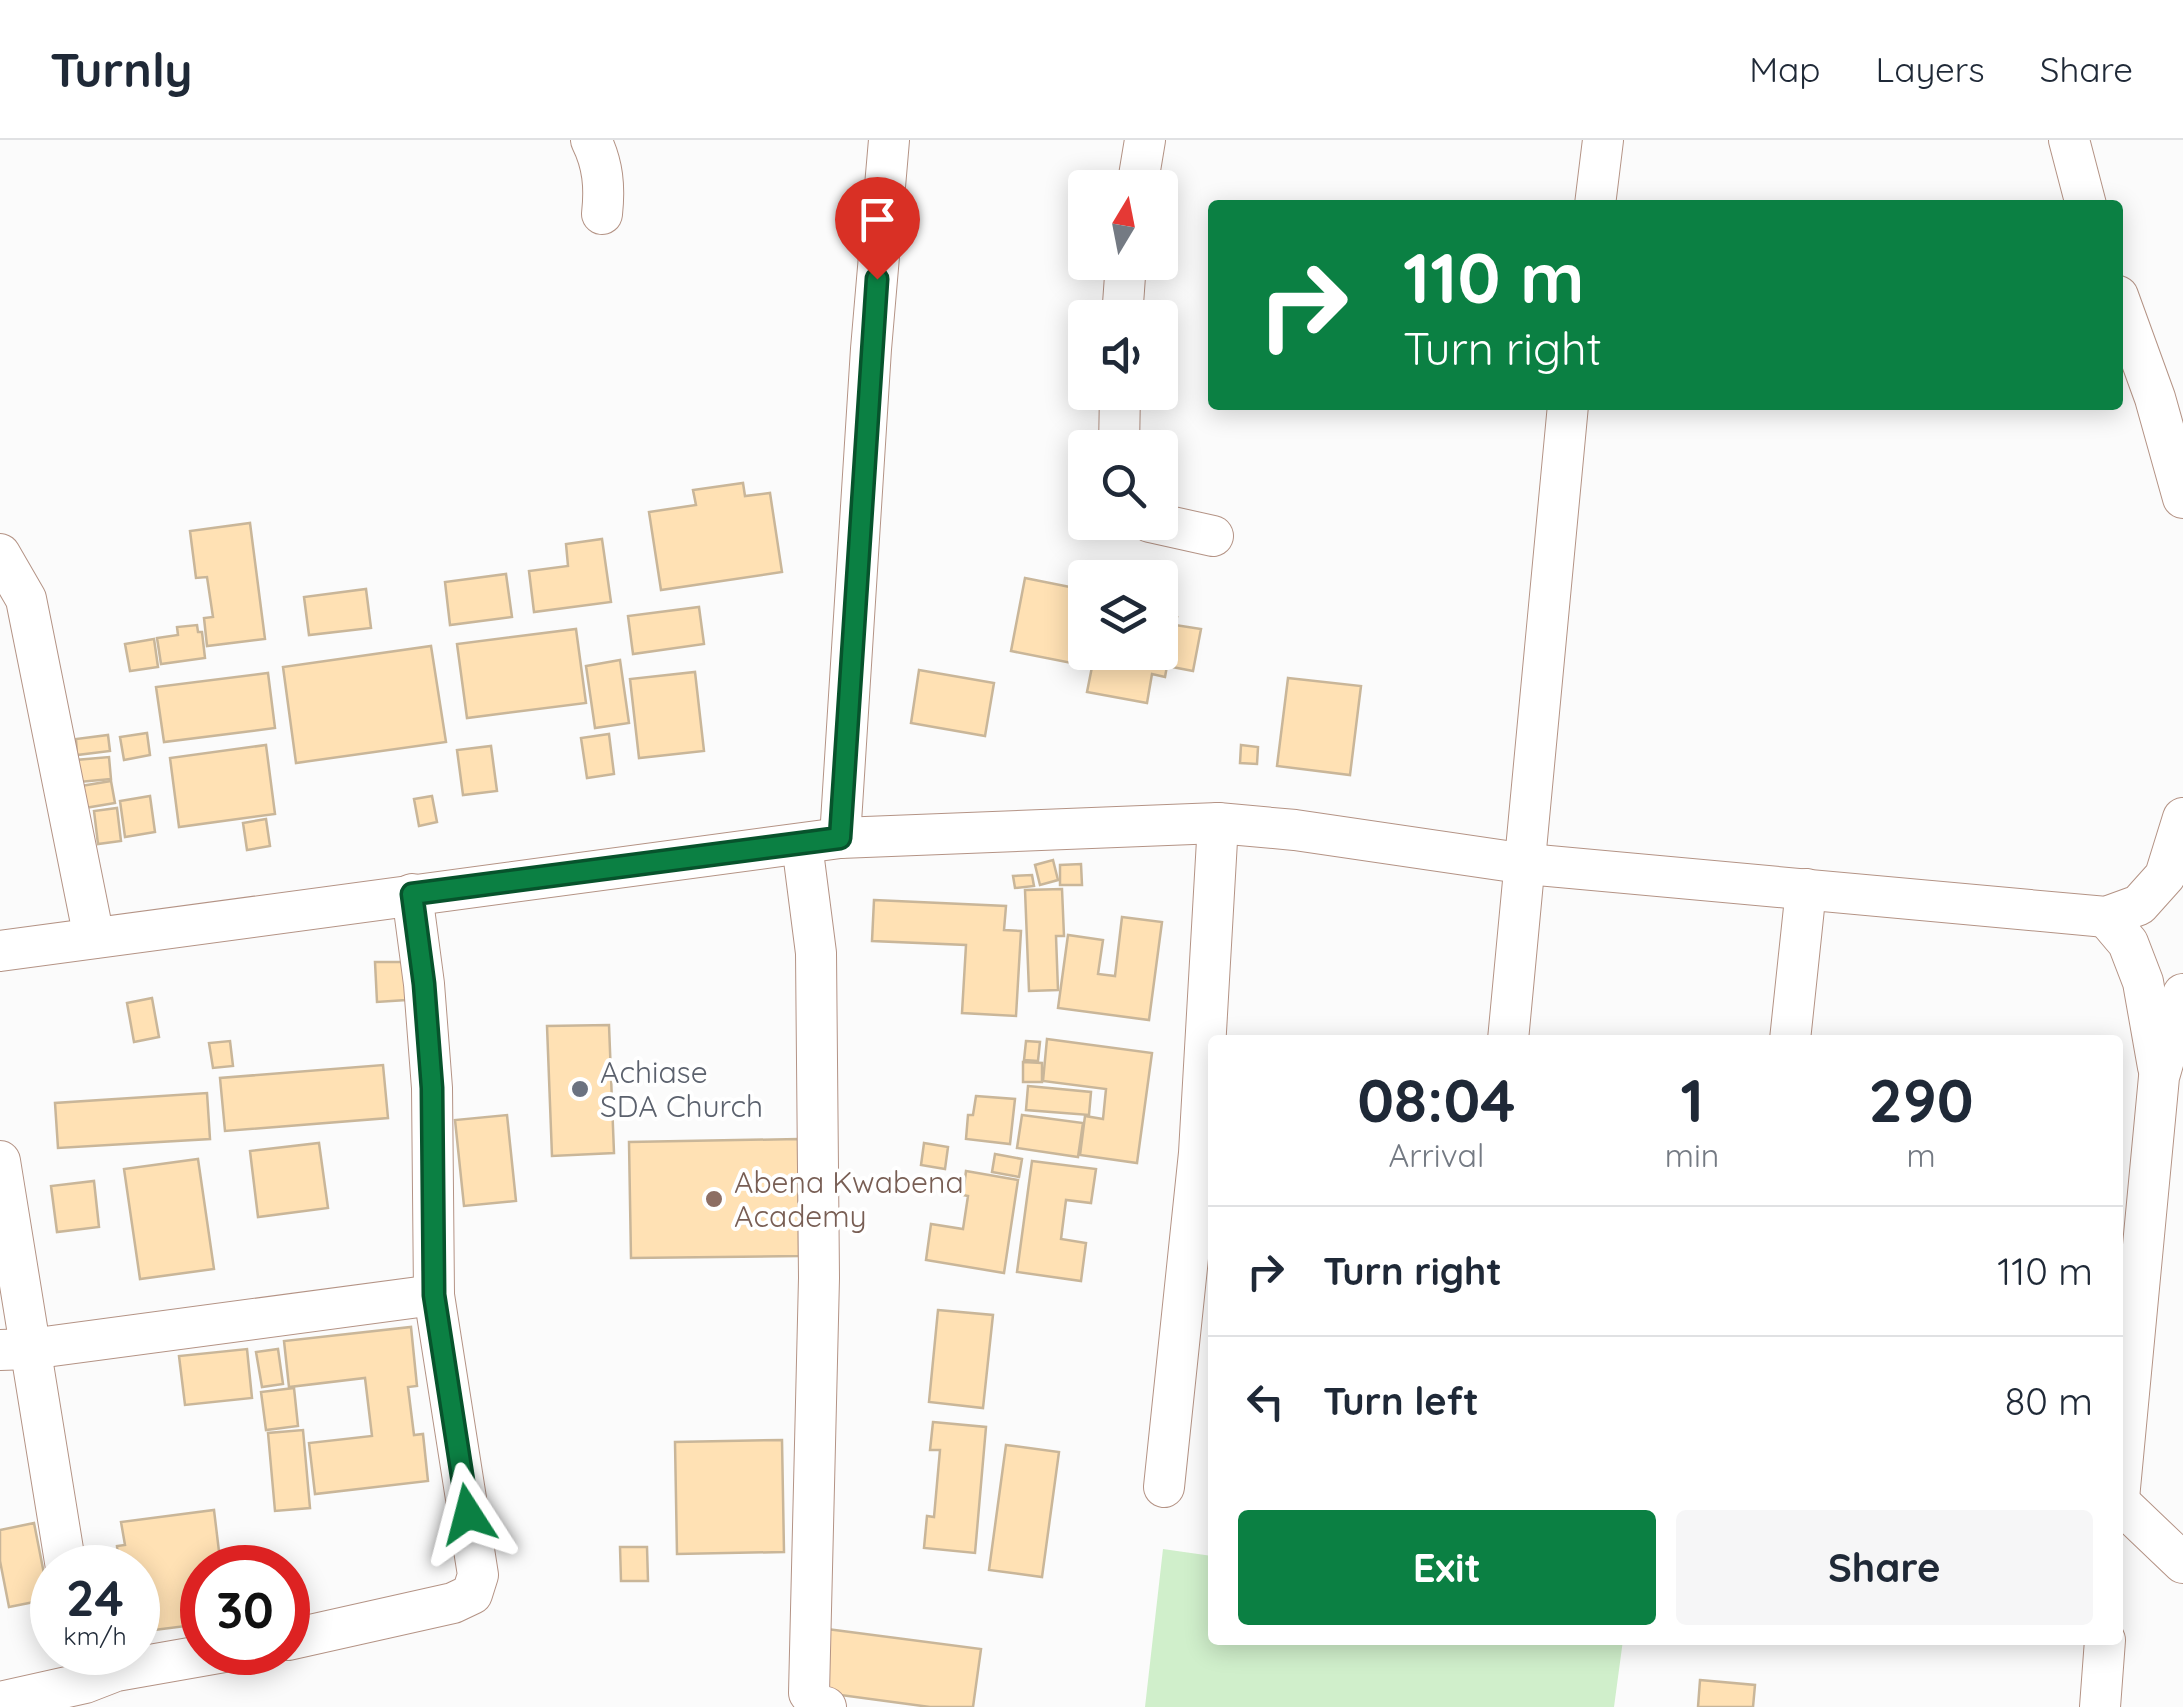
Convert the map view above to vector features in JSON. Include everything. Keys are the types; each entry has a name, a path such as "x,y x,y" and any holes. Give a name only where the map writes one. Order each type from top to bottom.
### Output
{"street":[{"path":"592,140 605,190 602,214"},
{"path":"826,1707 809,1693 819,1278 816,953 821,841 889,140"},
{"path":"1140,170 1145,140"},
{"path":"1596,200 1603,140"},
{"path":"2068,140 2085,200"},
{"path":"2123,310 2155,398 2183,498"},
{"path":"1509,1035 1568,410"},
{"path":"1178,528 1212,536"},
{"path":"0,554 26,599 94,938"},
{"path":"0,951 821,841 1218,823 1295,830 1527,864 2106,917 2138,905 2165,876 2183,818"},
{"path":"1164,1487 1199,1154 1218,823"},
{"path":"1791,1035 1806,889"},
{"path":"310,1635 453,1603 472,1594 478,1575 434,1295 432,1088 412,894"},
{"path":"2106,917 2128,944 2143,982 2159,1076"},
{"path":"2123,1448 2159,1076 2183,994"},
{"path":"0,1162 15,1350 61,1545"},
{"path":"15,1350 434,1295"},
{"path":"2123,1505 2183,1562"},
{"path":"2100,1707 2105,1645"},
{"path":"0,1702 116,1671 180,1660"}],"green space":[{"path":"1163,1549 1208,1555 1208,1645 1622,1645 1614,1707 1145,1707"}],"building":[{"path":"743,483 745,496 770,493 782,572 661,590 649,512 696,505 693,490"},
{"path":"250,523 265,639 207,646 204,618 213,617 207,577 196,578 190,531"},
{"path":"602,539 611,602 534,612 529,571 568,566 566,544"},
{"path":"506,574 512,617 450,625 445,582"},
{"path":"1025,578 1068,587 1068,662 1011,651"},
{"path":"366,589 371,628 309,635 304,597"},
{"path":"699,607 704,644 633,654 628,616"},
{"path":"197,625 198,632 202,632 205,658 161,664 157,638 178,635 177,627"},
{"path":"1178,625 1201,629 1193,671 1178,668"},
{"path":"576,629 586,703 467,718 457,644"},
{"path":"154,639 158,667 130,671 125,644"},
{"path":"431,646 446,742 296,763 283,667"},
{"path":"620,660 629,723 595,728 586,666"},
{"path":"919,670 994,683 985,736 911,723"},
{"path":"1091,670 1166,670 1165,677 1152,674 1147,703 1087,692"},
{"path":"695,672 704,751 639,758 630,679"},
{"path":"268,673 275,728 164,742 156,687"},
{"path":"1288,678 1361,686 1350,775 1277,766"},
{"path":"147,733 150,755 124,760 120,737"},
{"path":"609,734 614,774 587,778 581,738"},
{"path":"108,735 110,751 77,755 76,739"},
{"path":"266,745 275,814 179,827 170,758"},
{"path":"1241,745 1258,747 1257,764 1240,763"},
{"path":"491,746 497,791 463,795 457,750"},
{"path":"109,757 111,779 79,782 76,760"},
{"path":"111,781 115,803 85,808 81,786"},
{"path":"150,796 155,832 125,837 120,801"},
{"path":"432,796 437,822 419,826 414,799"},
{"path":"117,808 121,841 98,844 94,811"},
{"path":"266,819 270,846 247,850 243,823"},
{"path":"1053,860 1058,880 1040,885 1035,865"},
{"path":"1081,864 1082,885 1060,885 1060,865"},
{"path":"1032,875 1034,886 1015,888 1013,876"},
{"path":"1062,889 1064,936 1056,936 1058,990 1029,991 1025,890"},
{"path":"874,900 1006,906 1004,930 1021,931 1016,1016 962,1013 966,945 872,941"},
{"path":"1122,917 1162,922 1149,1020 1058,1008 1068,935 1103,940 1098,974 1115,976"},
{"path":"375,962 404,962 406,1000 377,1002"},
{"path":"152,998 159,1037 134,1042 127,1003"},
{"name":"Achiase SDA Church","path":"609,1025 614,1153 552,1156 547,1026"},
{"path":"1047,1039 1152,1053 1137,1163 1080,1155 1085,1116 1103,1119 1106,1089 1043,1081"},
{"path":"230,1041 233,1066 213,1068 209,1043"},
{"path":"1026,1041 1040,1042 1038,1061 1024,1060"},
{"path":"1023,1062 1042,1063 1042,1082 1023,1082"},
{"path":"383,1065 388,1118 225,1131 220,1078"},
{"path":"1028,1086 1091,1092 1089,1115 1026,1110"},
{"path":"207,1093 210,1139 58,1148 55,1103"},
{"path":"976,1096 1015,1099 1010,1144 966,1139 968,1115 973,1115"},
{"path":"507,1115 516,1201 464,1206 455,1120"},
{"path":"1022,1115 1083,1123 1078,1157 1017,1148"},
{"name":"Abena Kwabena Academy","path":"798,1139 799,1256 631,1258 629,1142"},
{"path":"319,1143 328,1208 258,1217 250,1151"},
{"path":"924,1143 948,1147 945,1169 921,1165"},
{"path":"995,1154 1022,1159 1019,1177 992,1172"},
{"path":"198,1159 214,1269 140,1279 124,1169"},
{"path":"1032,1161 1096,1169 1091,1203 1066,1200 1061,1239 1086,1243 1081,1281 1017,1272"},
{"path":"966,1171 1018,1180 1004,1273 926,1260 931,1224 963,1229 968,1196 963,1195"},
{"path":"94,1181 99,1227 57,1232 51,1186"},
{"path":"938,1310 993,1315 983,1408 929,1402"},
{"path":"411,1327 417,1386 408,1387 414,1435 423,1434 428,1481 315,1494 309,1443 372,1436 365,1378 289,1387 284,1341"},
{"path":"247,1349 252,1398 185,1405 179,1356"},
{"path":"278,1349 283,1384 262,1387 256,1352"},
{"path":"294,1388 298,1426 266,1430 261,1392"},
{"path":"933,1422 986,1427 975,1553 924,1548 927,1516 934,1517 940,1450 930,1450"},
{"path":"303,1430 310,1508 275,1511 268,1433"},
{"path":"782,1440 784,1552 677,1554 675,1442"},
{"path":"1006,1445 1059,1452 1042,1577 989,1570"},
{"path":"214,1510 218,1545 180,1545 180,1627 160,1629 160,1545 125,1545 121,1522"},
{"path":"34,1523 38,1545 30,1545 30,1603 9,1607 0,1561 0,1530"},
{"path":"620,1547 647,1547 648,1581 621,1581"},
{"path":"827,1629 981,1649 973,1707 930,1707 818,1692"},
{"path":"1700,1680 1755,1685 1753,1707 1698,1707"}],"place":[{"name":"Achiase SDA Church","path":"580,1089"},
{"name":"Abena Kwabena Academy","path":"714,1199"}],"route":[{"path":"468,1514 434,1295 432,1088 412,894 840,838 877,279"}]}
